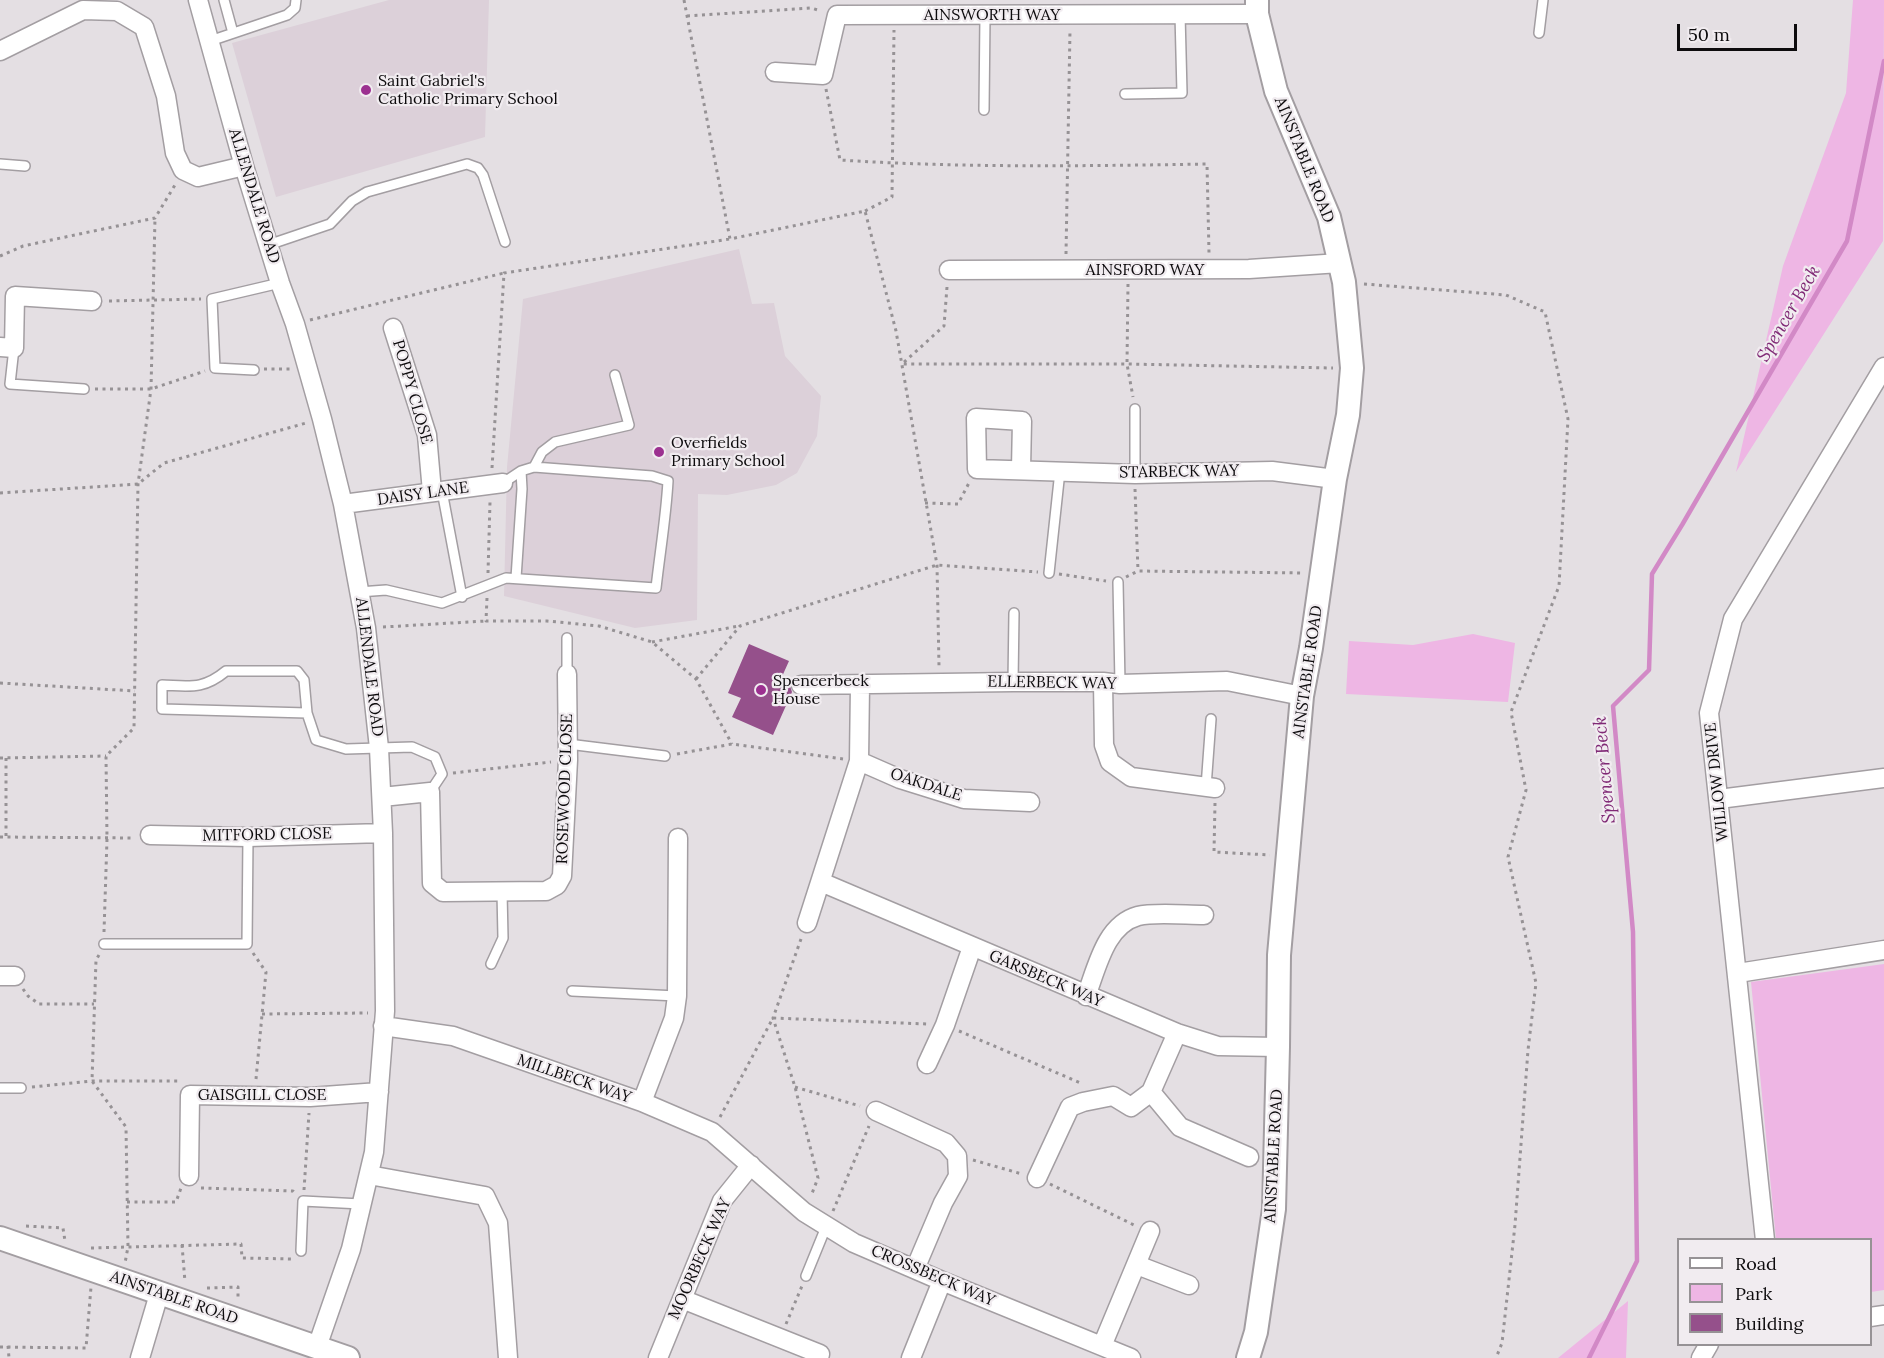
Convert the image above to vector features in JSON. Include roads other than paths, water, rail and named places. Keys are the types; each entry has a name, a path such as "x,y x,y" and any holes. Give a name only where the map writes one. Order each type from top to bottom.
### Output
{"street":[{"name":"ALLENDALE ROAD","path":"198,0 244,166 295,324 343,504 366,628 379,748 383,833 384,1020 374,1152 351,1249 317,1347"},
{"name":"AINSWORTH WAY","path":"775,72 823,75 837,15 1180,15 1257,7"},
{"name":"AINSTABLE ROAD","path":"1248,1358 1256,1332 1274,1209 1279,955 1302,696 1347,415 1352,368 1342,273 1329,217 1276,91 1257,7"},
{"path":"0,51 83,10 117,11 144,27 166,96 176,153 183,170 198,177 244,166"},
{"name":"AINSFORD WAY","path":"949,270 1249,269 1342,273"},
{"path":"7,347 15,297 92,301"},
{"name":"POPPY CLOSE","path":"393,328 427,435 437,492"},
{"name":"WILLOW DRIVE","path":"1765,1238 1709,713 1733,619 1884,367"},
{"name":"STARBECK WAY","path":"1021,470 1022,421 976,418 977,469 1135,474 1272,471 1335,479"},
{"name":"DAISY LANE","path":"343,504 503,483"},
{"name":"ROSEWOOD CLOSE","path":"430,792 432,883 443,892 546,891 557,885 562,876 568,744 567,674"},
{"name":"ELLERBECK WAY","path":"801,686 1227,681 1302,696"},
{"path":"1112,683 1104,746 1110,762 1131,777 1211,787"},
{"path":"807,923 860,761 860,685"},
{"name":"OAKDALE","path":"860,761 900,779 964,799 1030,802"},
{"path":"1719,799 1884,778"},
{"path":"382,797 430,792"},
{"name":"MITFORD CLOSE","path":"150,835 248,837 383,833"},
{"path":"642,1102 674,1018 677,996 678,838"},
{"name":"GARSBECK WAY","path":"821,882 1177,1033 1218,1046 1278,1047"},
{"path":"1086,996 1109,937 1124,921 1140,915 1204,915"},
{"path":"927,1064 945,1025 972,947"},
{"path":"1738,973 1884,950"},
{"name":"MILLBECK WAY","path":"384,1020 453,1036 642,1102 712,1132 751,1165"},
{"path":"1037,1178 1070,1107 1113,1096 1131,1107 1151,1092 1177,1033"},
{"name":"GAISGILL CLOSE","path":"191,1182 190,1095 310,1097 379,1092"},
{"path":"1151,1092 1180,1127 1249,1157"},
{"path":"876,1110 946,1143 957,1156 958,1176 943,1203 915,1269"},
{"name":"CROSSBECK WAY","path":"751,1165 804,1212 854,1243 1131,1358"},
{"name":"MOORBECK WAY","path":"658,1358 722,1201 751,1165"},
{"path":"369,1175 485,1196 498,1223 508,1358"},
{"path":"1102,1346 1150,1231"},
{"name":"AINSTABLE ROAD","path":"7,1240 348,1358"},
{"path":"1137,1265 1189,1285"},
{"path":"911,1358 942,1281"},
{"path":"140,1358 159,1294"},
{"path":"682,1299 820,1354 819,1358"}],"lane":[{"path":"224,0 233,33"},
{"path":"210,41 287,15 295,8 296,0"},
{"path":"1539,33 1543,0"},
{"path":"1125,94 1182,93 1180,15"},
{"path":"984,110 985,16"},
{"path":"0,164 25,166"},
{"path":"268,245 330,224 352,201 367,192 467,164 478,168 483,175 505,242"},
{"path":"254,370 215,368 212,299 280,283"},
{"path":"7,347 10,384 84,389"},
{"path":"534,467 542,452 555,442 629,425 615,375"},
{"path":"1135,409 1135,474"},
{"path":"359,592 386,590 442,603 506,578 656,588 662,527 666,515 668,481 652,476 534,467 521,471 503,483"},
{"path":"1049,573 1060,470"},
{"path":"516,578 522,489 521,471"},
{"path":"437,492 462,597"},
{"path":"1112,683 1118,582"},
{"path":"1013,682 1014,614"},
{"path":"567,638 567,674"},
{"path":"308,713 162,709 162,685 202,686 226,671 297,672 304,680 308,713 316,740 346,749 412,747 435,757 442,774 430,792"},
{"path":"1211,719 1211,787"},
{"path":"568,744 665,756"},
{"path":"104,944 247,944 248,837"},
{"path":"491,964 503,938 502,892"},
{"path":"572,991 677,996"},
{"path":"0,1088 21,1088"},
{"path":"301,1251 303,1201 361,1204"},
{"path":"806,1276 826,1227"}],"waterway":[{"name":"Spencer Beck","path":"1589,1358 1637,1261 1633,932 1613,706 1649,670 1652,574 1847,241 1884,61"}],"place":[{"name":"Saint Gabriel's Catholic Primary School","path":"366,90"},
{"name":"Overfields Primary School","path":"659,452"},
{"name":"Spencerbeck House","path":"761,690"}]}
